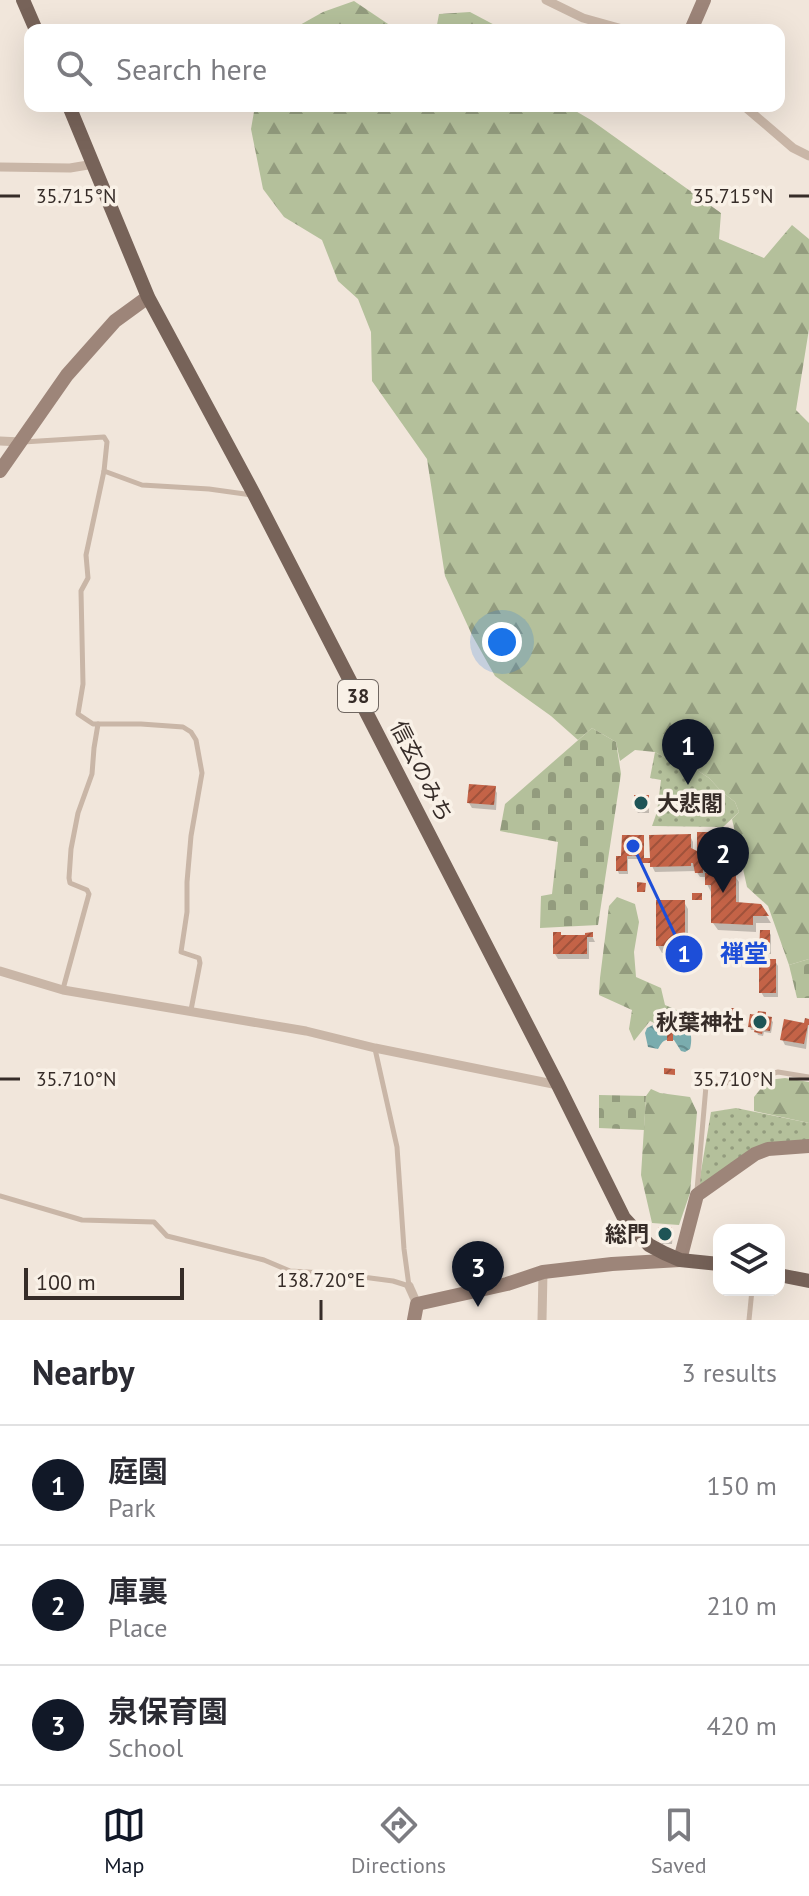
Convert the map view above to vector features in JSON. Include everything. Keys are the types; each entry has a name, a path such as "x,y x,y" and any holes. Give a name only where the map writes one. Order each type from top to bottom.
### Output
{"main road":[{"path":"23,0 33,24"},
{"name":"信玄のみち","path":"72,112 148,297 255,496 624,1218 649,1245 680,1260"},
{"name":"38","path":"680,1260 713,1263"},
{"path":"785,1276 809,1281"}],"street":[{"path":"546,0 583,18 604,24"},
{"path":"694,24 704,0"},
{"path":"751,112 793,148 809,156"},
{"path":"0,167 70,168 94,164"},
{"path":"0,471 76,364 115,321 148,297"},
{"path":"0,441 21,442"},
{"path":"0,971 63,990 306,1031 558,1085"},
{"path":"417,1304 507,1284 543,1272 680,1260 697,1195 755,1154 768,1149 809,1146"},
{"path":"542,1320 543,1272"},
{"path":"409,1286 417,1304 414,1320"}],"lane":[{"path":"21,442 104,437 107,442 86,555 88,578 81,591 83,684 78,714 93,724 183,727 196,740 202,773 191,836 187,912 181,946 181,952 199,958 200,963 191,1011"},
{"path":"104,471 142,485 209,489 255,496"},
{"path":"63,990 89,894 87,890 70,883 69,878 71,849 78,813 92,774 98,724"},
{"path":"0,1196 82,1220 154,1222 167,1236 264,1260 290,1271 393,1281 409,1286 397,1147 375,1048"},
{"path":"697,1195 706,1086 778,1072 809,1077"},
{"path":"749,1320 751,1296"}],"green space":[{"path":"354,1 388,24 302,24 323,12"},
{"path":"470,12 493,24 437,24 439,14"},
{"path":"254,112 577,112 721,213 719,239 764,258 792,225 809,239 809,329 796,410 809,423 809,959 789,965 768,906 747,887 732,819 739,812 735,802 709,778 691,766 673,762 655,752 635,750 620,761 616,742 592,728 578,740 551,716 495,676 445,576 427,459 372,381 371,332 358,299 338,281 322,240 284,217 263,189 251,129"},
{"path":"592,728 616,742 621,774 598,925 540,928 541,896 552,894 558,842 500,831 505,804"},
{"path":"655,752 673,762 691,766 709,778 735,802 739,812 723,827 652,826 661,780 650,778"},
{"path":"617,897 635,904 639,922 634,952 636,977 661,988 665,1005 686,1014 688,1020 663,1027 650,1021 634,1041 629,1029 632,1010 599,995 609,906"},
{"path":"809,959 809,998 797,998 789,965"},
{"path":"785,1078 809,1082 809,1123 754,1111 754,1097 768,1080"},
{"path":"651,1089 690,1097 697,1112 690,1193 679,1225 652,1223 641,1175 646,1096"},
{"path":"599,1095 646,1096 644,1130 599,1128"},
{"path":"736,1108 809,1123 809,1146 768,1149 697,1195 711,1112"}],"water":[{"path":"653,1025 664,1032 687,1025 691,1037 690,1049 681,1051 674,1040 664,1041 658,1049 648,1047 645,1033"}],"building":[{"path":"469,784 496,786 494,805 467,803"},
{"name":"大悲閣","path":"634,795 649,795 648,810 634,810"},
{"path":"697,832 718,832 718,845 725,845 725,860 718,860 718,867 713,867 717,873 736,873 736,902 761,904 769,916 753,916 753,925 711,923 711,885 705,885 705,873 711,873 708,867 703,867 703,873 695,873 693,863 691,866 650,867 650,863 639,863 639,856 627,856 627,871 616,871 616,856 621,856 622,835 644,835 644,858 650,858 649,835 691,834 691,848 697,851"},
{"path":"637,882 646,883 645,892 637,892"},
{"path":"692,893 702,893 702,900 692,900"},
{"path":"656,900 685,900 685,946 656,946"},
{"path":"760,930 770,930 770,952 759,952"},
{"path":"553,932 585,935 593,932 593,937 587,937 587,954 553,954"},
{"path":"759,959 776,959 776,993 759,993"},
{"path":"730,1008 740,1008 740,1017 730,1017"},
{"name":"秋葉神社","path":"758,1011 772,1017 770,1031 763,1030 762,1034 748,1027 750,1014 757,1015"},
{"path":"805,1018 809,1019 809,1025 804,1044 780,1040 784,1019 804,1023"},
{"path":"667,1030 673,1030 673,1041 667,1041"},
{"path":"664,1068 675,1069 675,1075 664,1074"},
{"name":"総門","path":"658,1227 672,1227 672,1241 658,1241"}],"place":[{"name":"庭園","path":"688,785"},
{"name":"大悲閣","path":"641,803"},
{"name":"禅堂","path":"633,846"},
{"name":"庫裏","path":"723,893"},
{"name":"秋葉神社","path":"760,1022"},
{"name":"総門","path":"665,1234"},
{"name":"泉保育園","path":"478,1307"}]}
